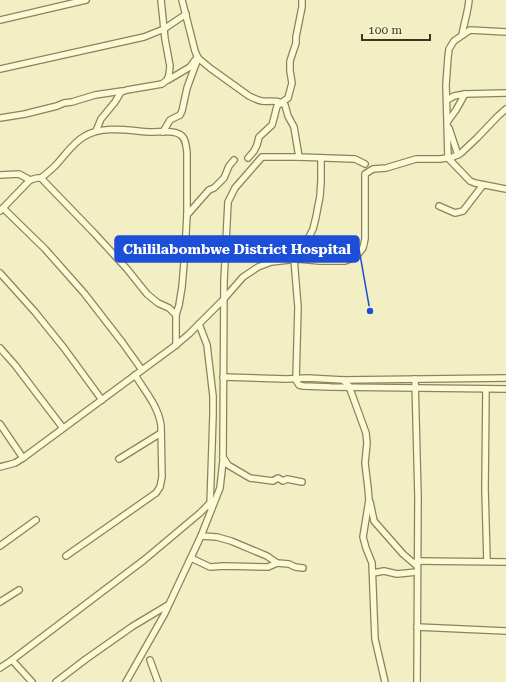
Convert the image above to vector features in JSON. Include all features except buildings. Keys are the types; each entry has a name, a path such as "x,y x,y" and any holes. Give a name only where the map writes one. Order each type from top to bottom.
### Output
{"street":[{"path":"0,20 58,3 86,0"},
{"path":"161,0 170,66 167,80"},
{"path":"182,0 198,58 249,96 262,101 279,101 282,103 286,107 290,122 294,127 299,157"},
{"path":"248,158 257,146 260,137 272,124 277,106 288,98 292,83 290,61 296,43 302,0"},
{"path":"462,35 469,0"},
{"path":"0,69 134,40 164,29 186,14"},
{"path":"506,32 470,30 454,41 449,49 446,85 448,158 470,181 506,189"},
{"path":"0,118 25,114 95,95 162,84 190,67 198,58"},
{"path":"163,132 170,120 180,115 198,58"},
{"path":"96,131 104,114 123,91"},
{"path":"447,100 454,96 465,94 506,93"},
{"path":"448,122 465,94"},
{"path":"0,467 15,463 23,458 176,346 224,299 243,277 258,267 271,262 296,259 345,261 356,257 363,248 365,239 365,174 373,169 386,168 416,159 440,159 458,155 506,109"},
{"path":"448,122 458,155"},
{"path":"142,370 84,293 49,254 2,209 30,180 41,178 55,166 78,140 96,131 116,129 163,132 179,134 184,137 187,152 187,215 182,287 176,315 176,346"},
{"path":"126,682 168,605 191,558 220,488 223,456 224,281 228,202 234,188 262,157 355,159 365,164"},
{"path":"321,158 320,196 316,217 313,229 296,259 298,307 296,380 299,385 350,388 506,389"},
{"path":"187,215 209,190 214,188 224,178 229,166 234,160"},
{"path":"0,175 19,174 30,180"},
{"path":"41,178 127,269 147,294 169,308 176,315"},
{"path":"439,206 455,213 463,211 483,185"},
{"path":"0,274 35,312 64,348 102,400"},
{"path":"199,324 207,345 213,396 209,515"},
{"path":"0,348 63,428"},
{"path":"66,556 156,493 160,487 162,477 162,434 160,416 135,375"},
{"path":"223,377 343,380 377,380 393,378 506,378"},
{"path":"415,379 418,497 417,682"},
{"path":"343,380 350,388 366,433 367,443 365,463 374,520 403,554 417,566"},
{"path":"486,389 485,489 488,562"},
{"path":"0,424 23,458"},
{"path":"119,459 162,434"},
{"path":"223,456 228,465 250,478 273,481 278,478 282,481 287,479 302,482"},
{"path":"369,493 363,537 372,563 374,635 385,682"},
{"path":"0,668 144,560 210,503"},
{"path":"0,546 36,520"},
{"path":"201,536 217,537 231,541 268,556 276,564"},
{"path":"191,558 210,567 268,567 276,564 289,564 295,567 303,568"},
{"path":"373,573 384,571 397,574 417,566 506,562"},
{"path":"0,602 19,590"},
{"path":"56,682 133,626 168,605"},
{"path":"417,627 506,631"},
{"path":"12,660 32,682"},
{"path":"150,660 158,682"}],"place":[{"name":"Chililabombwe District Hospital","path":"370,311"}]}
